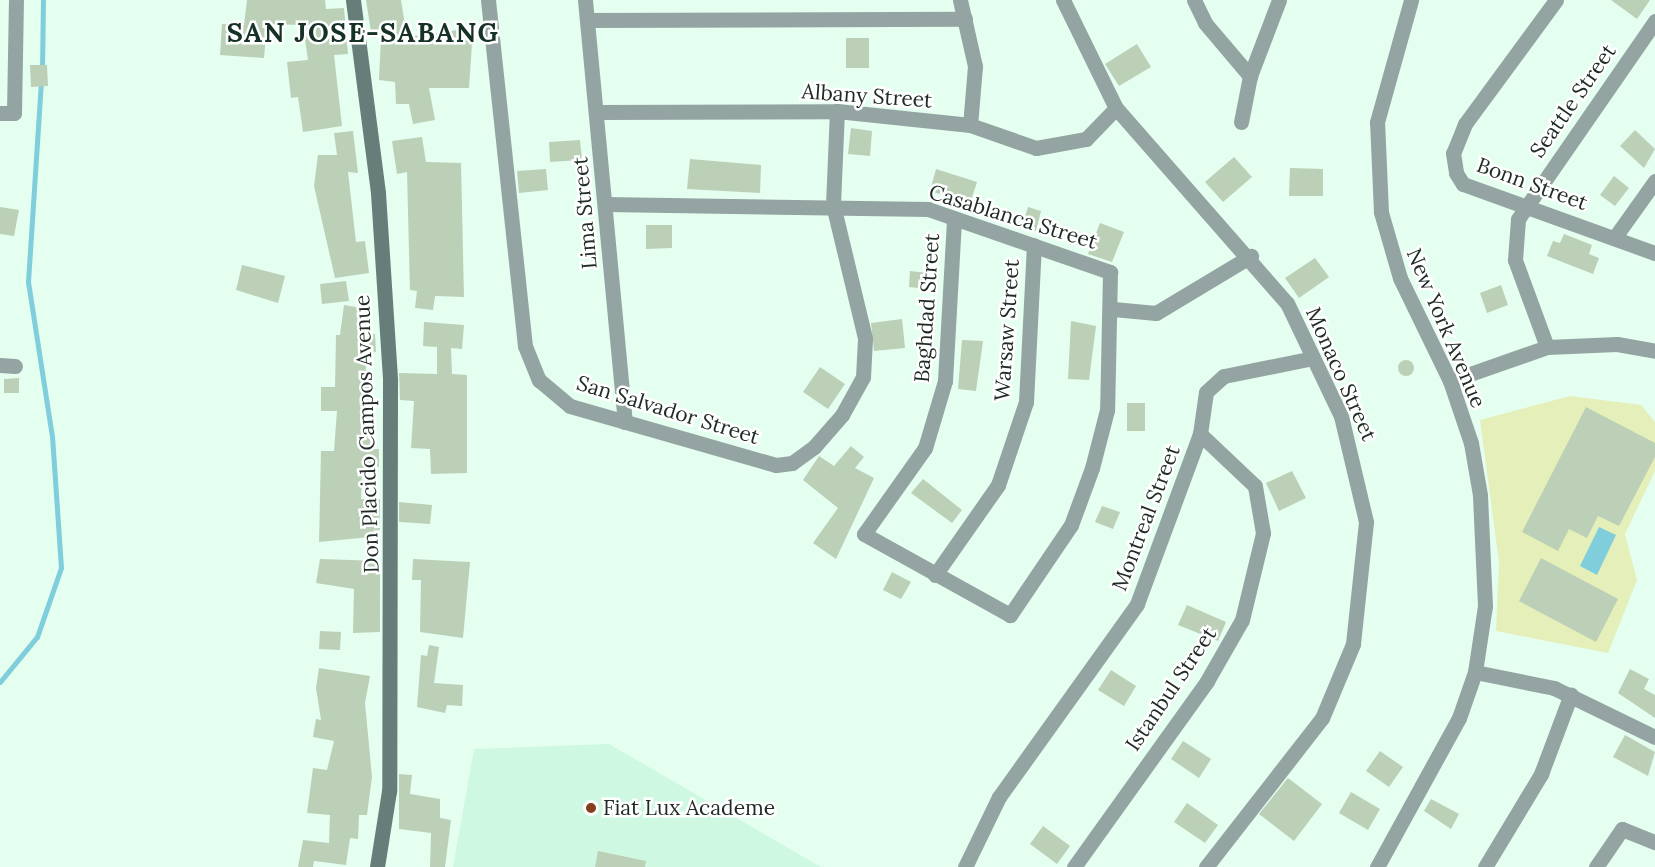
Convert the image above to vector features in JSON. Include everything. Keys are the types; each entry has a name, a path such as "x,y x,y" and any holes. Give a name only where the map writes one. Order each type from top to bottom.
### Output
{"main road":[{"name":"Don Placido Campos Avenue","path":"353,0 378,194 390,381 389,791 377,867"}],"street":[{"name":"San Salvador Street","path":"488,0 525,346 539,380 570,406 776,465 792,463 814,447 842,415 863,377 865,338 833,205 837,111"},
{"name":"Lima Street","path":"585,0 625,422"},
{"path":"960,0 975,66 970,125"},
{"name":"Monaco Street","path":"1063,0 1116,108 1251,256 1287,303 1341,416 1366,522 1353,644 1322,718 1206,867"},
{"path":"1194,0 1205,23 1250,76"},
{"path":"1241,122 1250,76 1279,0"},
{"name":"New York Avenue","path":"1377,867 1435,768 1475,672 1485,606 1480,495 1471,443 1450,381 1400,278 1381,212 1377,122 1411,0"},
{"name":"Bonn Street","path":"1556,0 1465,124 1453,153 1463,184 1655,253"},
{"path":"0,2 16,1 8,58 15,113 0,113"},
{"path":"587,20 965,19"},
{"name":"Seattle Street","path":"1547,347 1515,260 1518,219 1525,205 1655,21"},
{"name":"Albany Street","path":"597,112 837,111 970,125 1036,148 1066,146 1086,139 1116,108"},
{"path":"1614,237 1655,181"},
{"name":"Casablanca Street","path":"605,204 833,205 928,209 1110,272 1113,309 1107,410 1092,468 1071,525 1011,615"},
{"name":"Baghdad Street","path":"954,219 945,381 925,448 864,534 1011,615"},
{"name":"Warsaw Street","path":"935,575 998,485 1026,402 1034,245"},
{"path":"1113,309 1155,313 1251,256"},
{"path":"1450,381 1547,347 1617,344 1655,351"},
{"name":"Montreal Street","path":"965,867 999,796 1137,604 1200,434 1206,392 1214,382 1313,358"},
{"name":"Istanbul Street","path":"1074,867 1207,681 1242,620 1263,533 1255,486 1200,434"},
{"path":"1475,672 1571,694 1655,737"},
{"path":"1485,867 1541,774 1571,694"},
{"path":"1596,867 1622,829 1655,842"}],"shaded area":[{"path":"1570,396 1641,405 1655,422 1655,471 1625,534 1637,580 1608,653 1496,631 1499,562 1480,420"},
{"name":"Fiat Lux Academe","path":"609,744 821,867 453,867 474,749"}],"water":[{"path":"1599,527 1616,535 1597,575 1580,566"}],"building":[{"path":"247,0 325,0 326,9 344,8 348,54 334,55 342,126 303,132 298,97 291,98 287,62 308,60 303,25 267,24 264,58 220,55 222,24 244,25"},
{"path":"366,0 401,0 407,37 473,28 469,88 429,88 435,120 413,124 409,104 396,104 395,82 379,80 381,36 372,38"},
{"path":"1611,0 1650,0 1637,19"},
{"path":"846,38 869,38 869,68 846,68"},
{"path":"1137,44 1151,67 1119,86 1105,64"},
{"path":"30,65 47,65 48,86 31,87"},
{"path":"851,128 872,131 870,156 848,154"},
{"path":"1635,130 1655,149 1644,168 1620,146"},
{"path":"353,131 358,173 348,172 356,242 365,241 369,273 335,278 314,186 318,155 337,155 334,133"},
{"path":"422,137 426,162 461,163 464,297 435,296 433,310 415,308 417,291 410,290 407,172 397,174 392,141"},
{"path":"580,140 582,160 550,162 549,142"},
{"path":"1234,157 1252,177 1223,202 1205,182"},
{"path":"690,159 761,165 760,193 687,189"},
{"path":"1290,168 1323,169 1323,196 1289,196"},
{"path":"546,169 548,190 519,193 517,171"},
{"path":"936,169 977,182 968,210 954,205 956,199 930,191"},
{"path":"1614,176 1629,188 1615,206 1600,195"},
{"path":"0,207 19,210 14,236 0,234"},
{"path":"1028,207 1041,211 1036,231 1022,227"},
{"path":"1100,223 1124,232 1112,262 1088,254"},
{"path":"646,225 672,225 672,248 646,249"},
{"path":"1564,234 1592,245 1589,254 1599,258 1593,274 1547,256 1553,241 1560,243"},
{"path":"1315,258 1329,277 1299,298 1285,278"},
{"path":"242,265 285,276 278,303 236,290"},
{"path":"910,271 928,273 927,289 909,287"},
{"path":"346,281 349,301 322,304 320,284"},
{"path":"1501,285 1508,305 1487,313 1480,293"},
{"path":"344,305 361,308 358,334 375,334 376,352 365,352 367,387 372,387 370,449 379,449 379,467 362,470 361,499 380,499 380,536 319,542 321,451 334,451 337,411 321,411 321,387 335,387 336,335 340,335"},
{"path":"902,319 905,348 874,351 871,323"},
{"path":"1071,321 1096,326 1089,380 1068,379"},
{"path":"424,322 464,325 462,349 451,348 452,374 467,375 467,473 431,474 430,449 411,448 414,401 400,400 399,373 437,374 437,347 423,346"},
{"path":"962,340 983,341 976,391 958,389"},
{"path":"1406,360 1412,362 1414,368 1412,374 1406,376 1400,374 1398,368 1400,362"},
{"path":"820,367 845,384 828,409 803,392"},
{"path":"19,378 19,393 4,393 4,379"},
{"path":"1127,403 1145,403 1145,431 1127,431"},
{"path":"1586,407 1655,443 1655,457 1619,526 1598,516 1587,538 1569,529 1558,551 1522,532"},
{"path":"851,446 864,457 855,468 874,478 836,559 813,543 838,508 803,480 819,456 834,466"},
{"path":"1292,471 1306,498 1279,511 1266,483"},
{"path":"923,479 962,510 952,523 911,493"},
{"path":"399,502 432,505 430,524 399,522"},
{"path":"1102,506 1120,512 1113,529 1095,522"},
{"path":"1541,558 1618,599 1596,642 1519,601"},
{"path":"320,559 380,561 380,632 353,633 354,589 316,583"},
{"path":"413,559 470,562 463,638 420,632 421,580 412,580"},
{"path":"892,572 911,582 901,599 883,590"},
{"path":"1187,605 1226,622 1218,641 1178,625"},
{"path":"320,631 341,632 340,650 319,649"},
{"path":"429,645 439,647 434,683 463,685 462,706 447,705 445,713 417,707 421,655 427,656"},
{"path":"319,668 370,676 365,703 372,777 367,815 359,815 358,839 350,838 346,865 314,861 313,867 298,867 303,840 329,843 330,815 307,813 313,768 327,770 334,741 313,737 316,719 321,720 316,688"},
{"path":"1630,669 1649,679 1644,689 1655,695 1655,718 1618,693"},
{"path":"1111,670 1136,686 1124,706 1098,690"},
{"path":"1625,735 1655,752 1648,776 1613,757"},
{"path":"1183,741 1211,759 1199,778 1171,759"},
{"path":"1380,751 1403,767 1389,787 1366,771"},
{"path":"399,774 412,775 410,794 440,799 440,818 451,820 445,867 430,867 431,833 399,829"},
{"path":"1288,778 1322,804 1294,841 1259,814"},
{"path":"1351,792 1380,809 1368,830 1339,813"},
{"path":"1431,799 1459,814 1451,829 1424,811"},
{"path":"1187,803 1218,825 1205,843 1174,822"},
{"path":"1043,826 1070,846 1057,864 1030,844"},
{"path":"598,851 646,861 645,867 595,867"}],"waterway":[{"path":"42,70 43,0"},
{"path":"0,682 37,637 61,568 52,437 28,282 41,81"}],"place":[{"name":"Fiat Lux Academe","path":"591,808"}],"district":[{"name":"SAN JOSE-SABANG","path":"363,33"}]}
